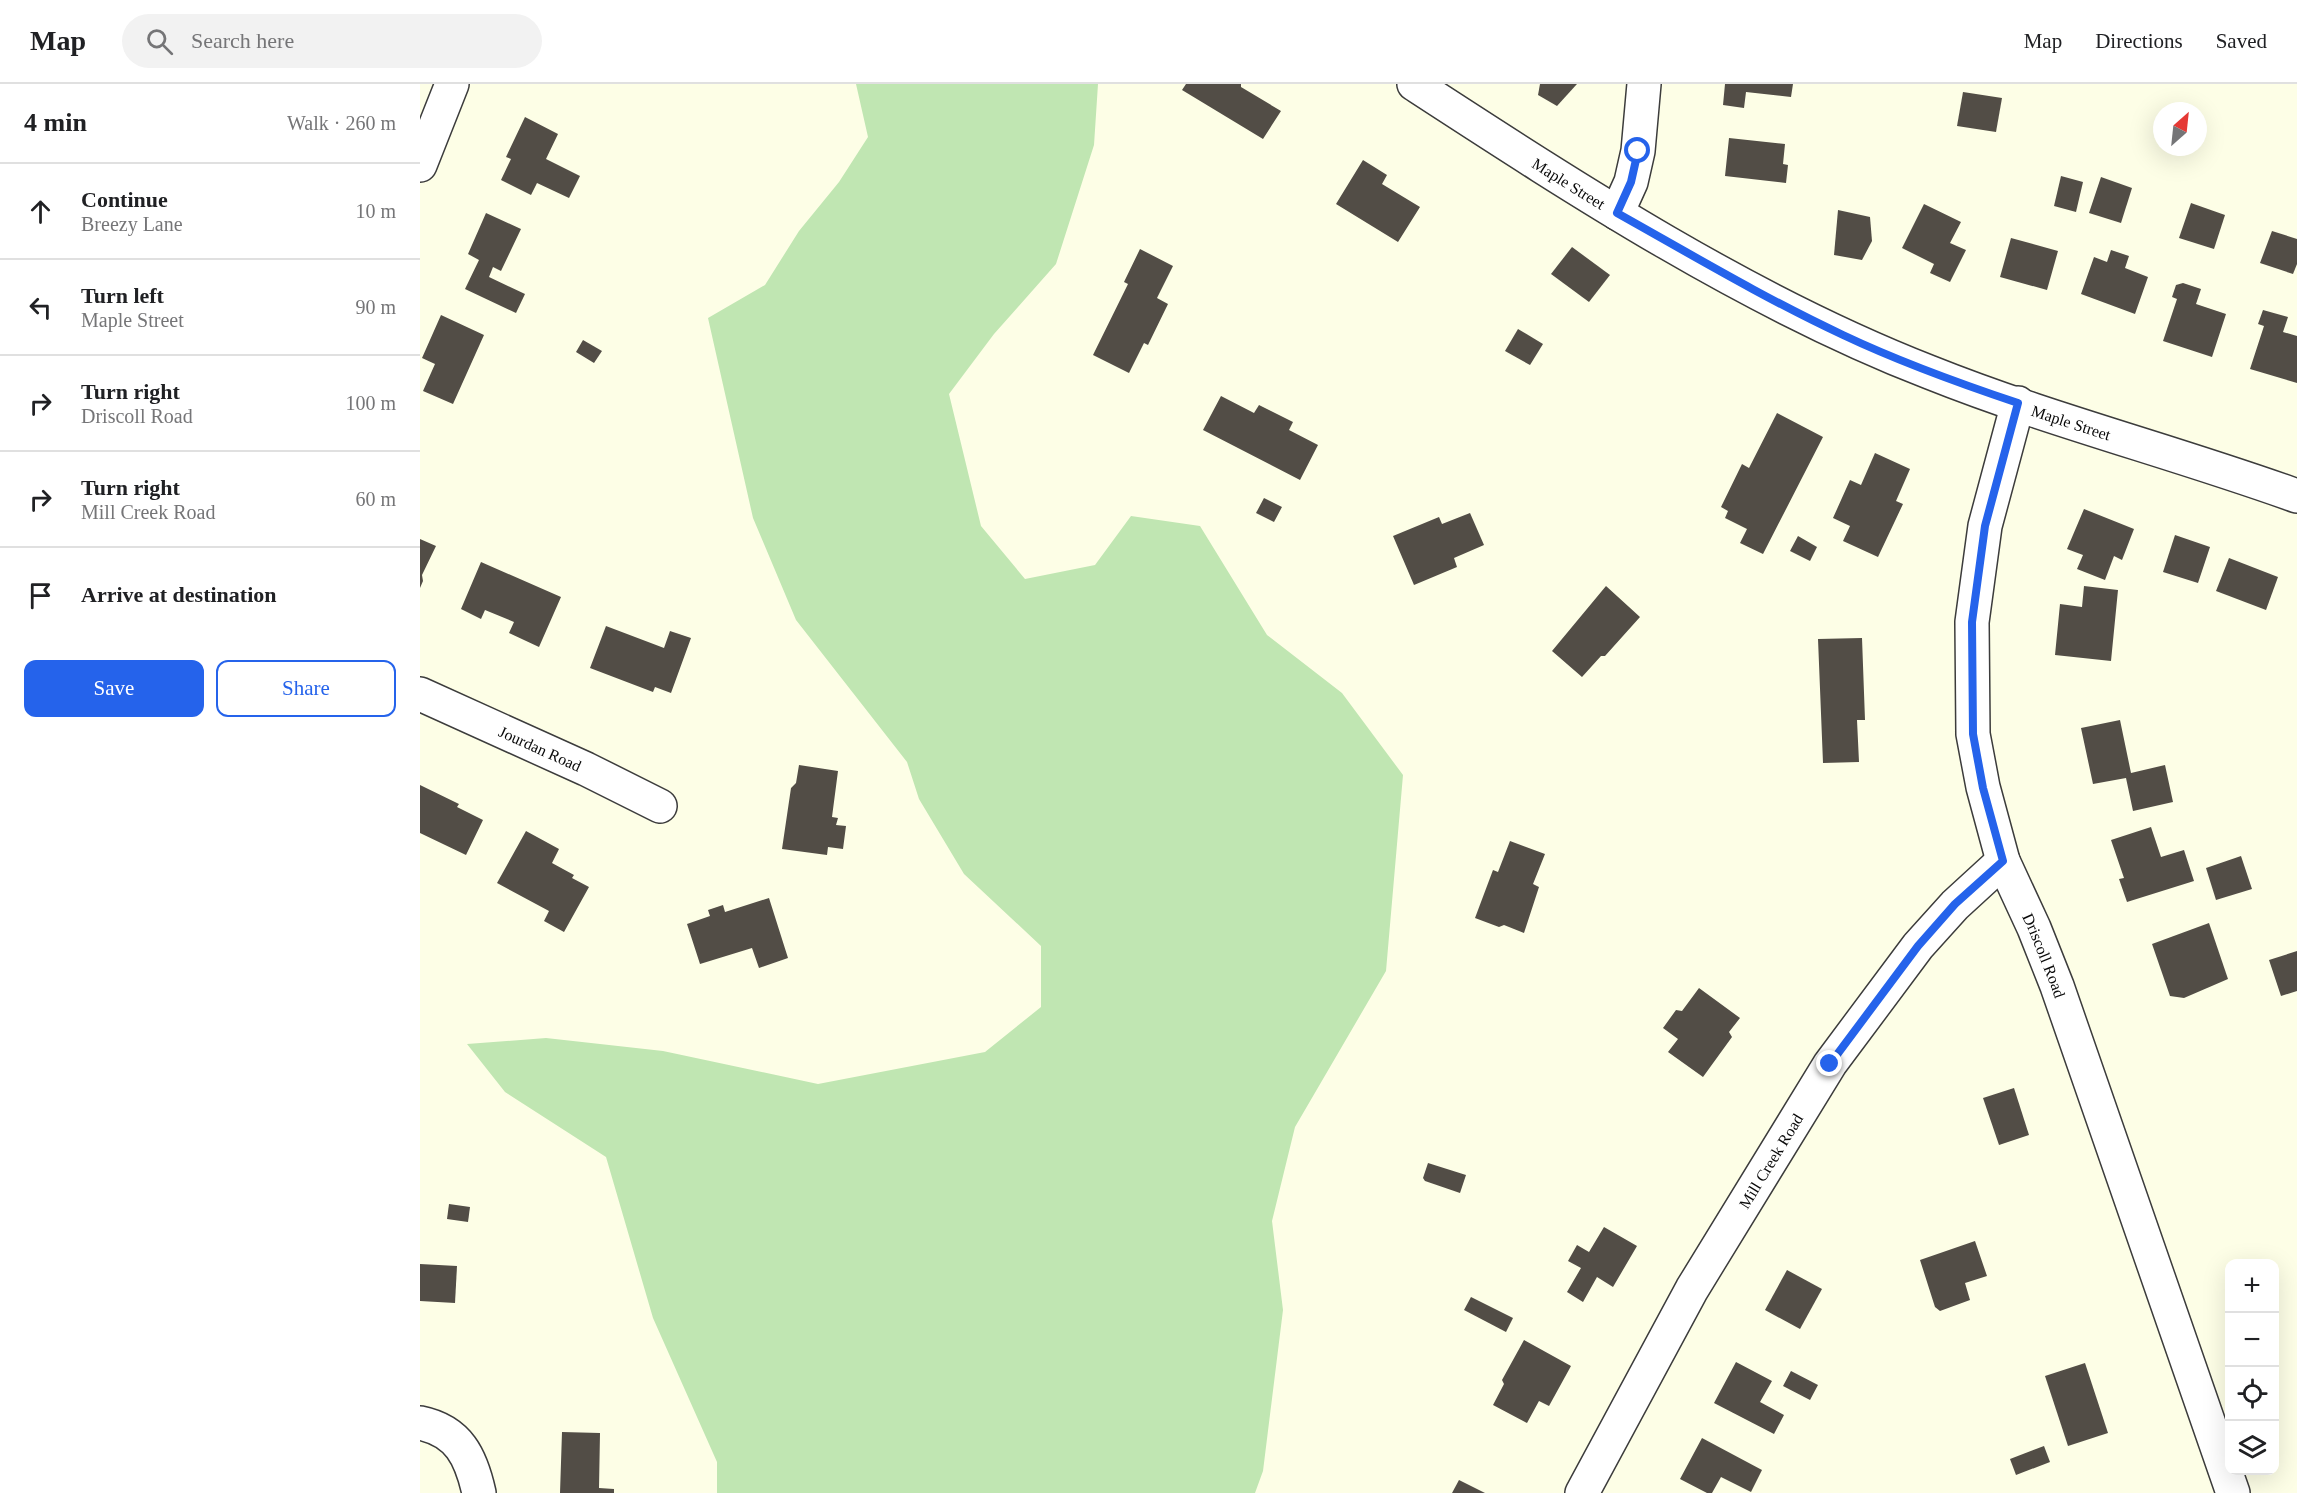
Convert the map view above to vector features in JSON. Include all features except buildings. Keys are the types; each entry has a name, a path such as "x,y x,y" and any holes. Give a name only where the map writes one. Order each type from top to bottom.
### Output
{"street":[{"path":"420,165 428,122 452,84"},
{"name":"Maple Street","path":"1414,84 1617,213 1734,279 1842,335 1929,372 2297,496"},
{"path":"1617,213 1631,182 1638,151 1644,84"},
{"name":"Driscoll Road","path":"2018,403 1985,526 1972,622 1973,734 1983,788 2003,861 2034,928 2057,986 2233,1493"},
{"name":"Jourdan Road","path":"420,694 660,806"},
{"name":"Mill Creek Road","path":"1582,1493 1692,1289 1830,1064 1918,946 1955,904 2003,861"},
{"path":"420,1423 437,1427 458,1443 473,1469 479,1493"}],"green space":[{"path":"856,84 1098,84 1094,145 1056,264 994,334 949,394 981,526 1025,579 1095,565 1131,516 1200,526 1267,635 1342,693 1403,775 1386,971 1295,1127 1272,1221 1283,1310 1263,1471 1255,1493 717,1493 717,1462 653,1318 606,1157 505,1092 467,1044 546,1038 663,1051 818,1084 985,1052 1041,1007 1041,946 964,874 919,799 907,762 796,620 753,518 708,318 765,285 799,231 839,182 868,137"}],"route":[{"path":"1638,151 1631,182 1617,213 1734,279 1842,335 1929,372 2018,403 1985,526 1972,622 1973,734 1983,788 2003,861 1955,904 1918,946 1830,1064"}]}
